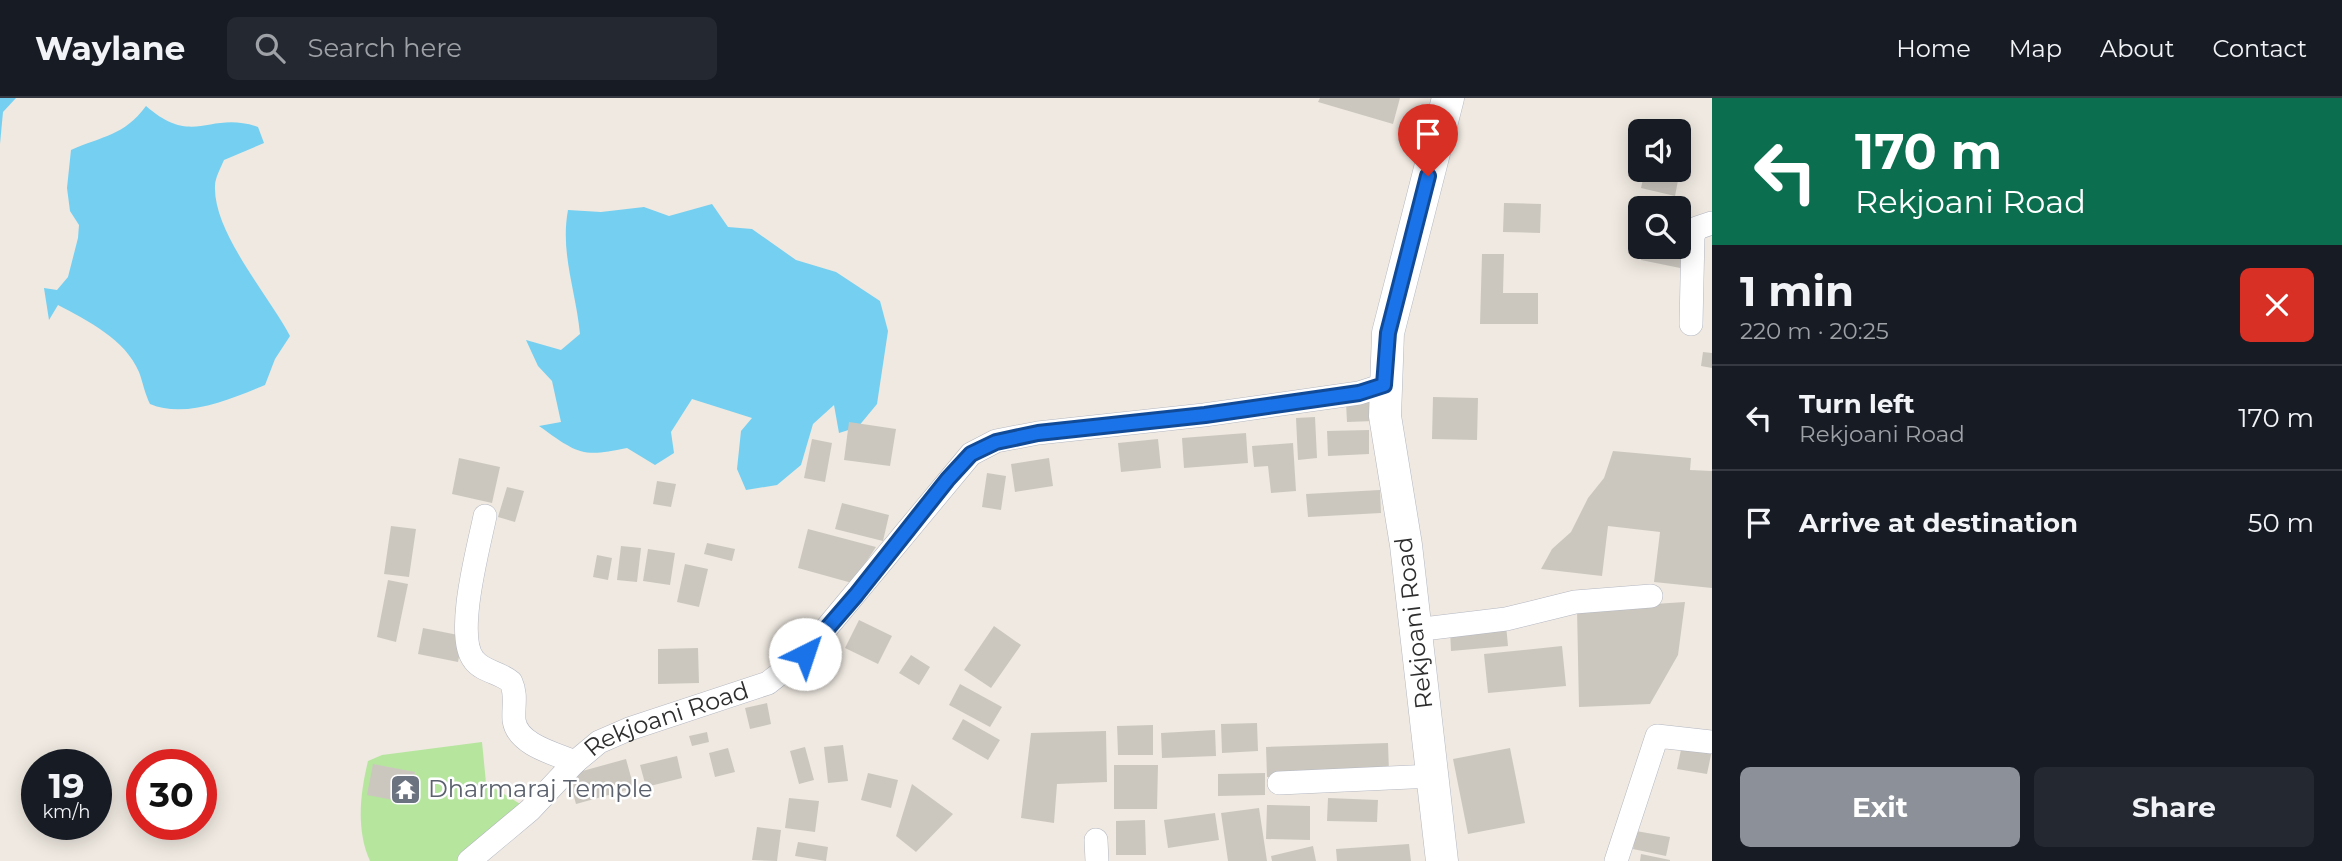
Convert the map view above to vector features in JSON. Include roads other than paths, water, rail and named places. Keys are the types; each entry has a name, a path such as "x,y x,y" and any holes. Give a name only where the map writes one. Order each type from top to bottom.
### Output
{"street":[{"name":"Rekjoani Road","path":"1442,861 1406,545 1388,453 1384,385 1388,333 1448,98"},
{"path":"1691,324 1693,236 1697,228 1712,223"},
{"name":"Rekjoani Road","path":"470,861 530,810 575,762 599,742 629,729 768,683 805,654 971,454 996,442 1038,433 1205,415 1359,393 1384,385"},
{"path":"485,516 466,617 472,659 481,667 511,682 515,694 514,722 520,734 532,743 575,762"},
{"path":"1415,630 1506,619 1575,602 1651,596"},
{"path":"1616,861 1657,736 1712,742"},
{"path":"1279,783 1433,776"}],"water":[{"path":"0,98 16,98 3,112 0,144"},
{"path":"146,106 177,125 190,127 227,122 258,127 264,143 224,160 215,183 217,204 232,243 290,336 275,359 265,385 223,401 193,408 164,408 150,404 139,372 125,350 104,332 58,305 49,320 44,288 57,290 68,277 78,238 79,225 70,211 67,188 71,150 121,129"},
{"path":"712,204 728,227 752,229 796,260 836,272 880,301 888,331 877,404 858,427 839,433 834,405 813,424 801,465 777,485 746,490 737,469 741,431 752,418 692,399 671,432 674,453 655,465 627,448 599,453 580,451 539,426 561,422 552,381 538,366 526,340 561,350 580,334 567,257 568,210 601,212 644,207 669,216"}],"place":[{"name":"Dharmaraj Temple","path":"405,789"}]}
